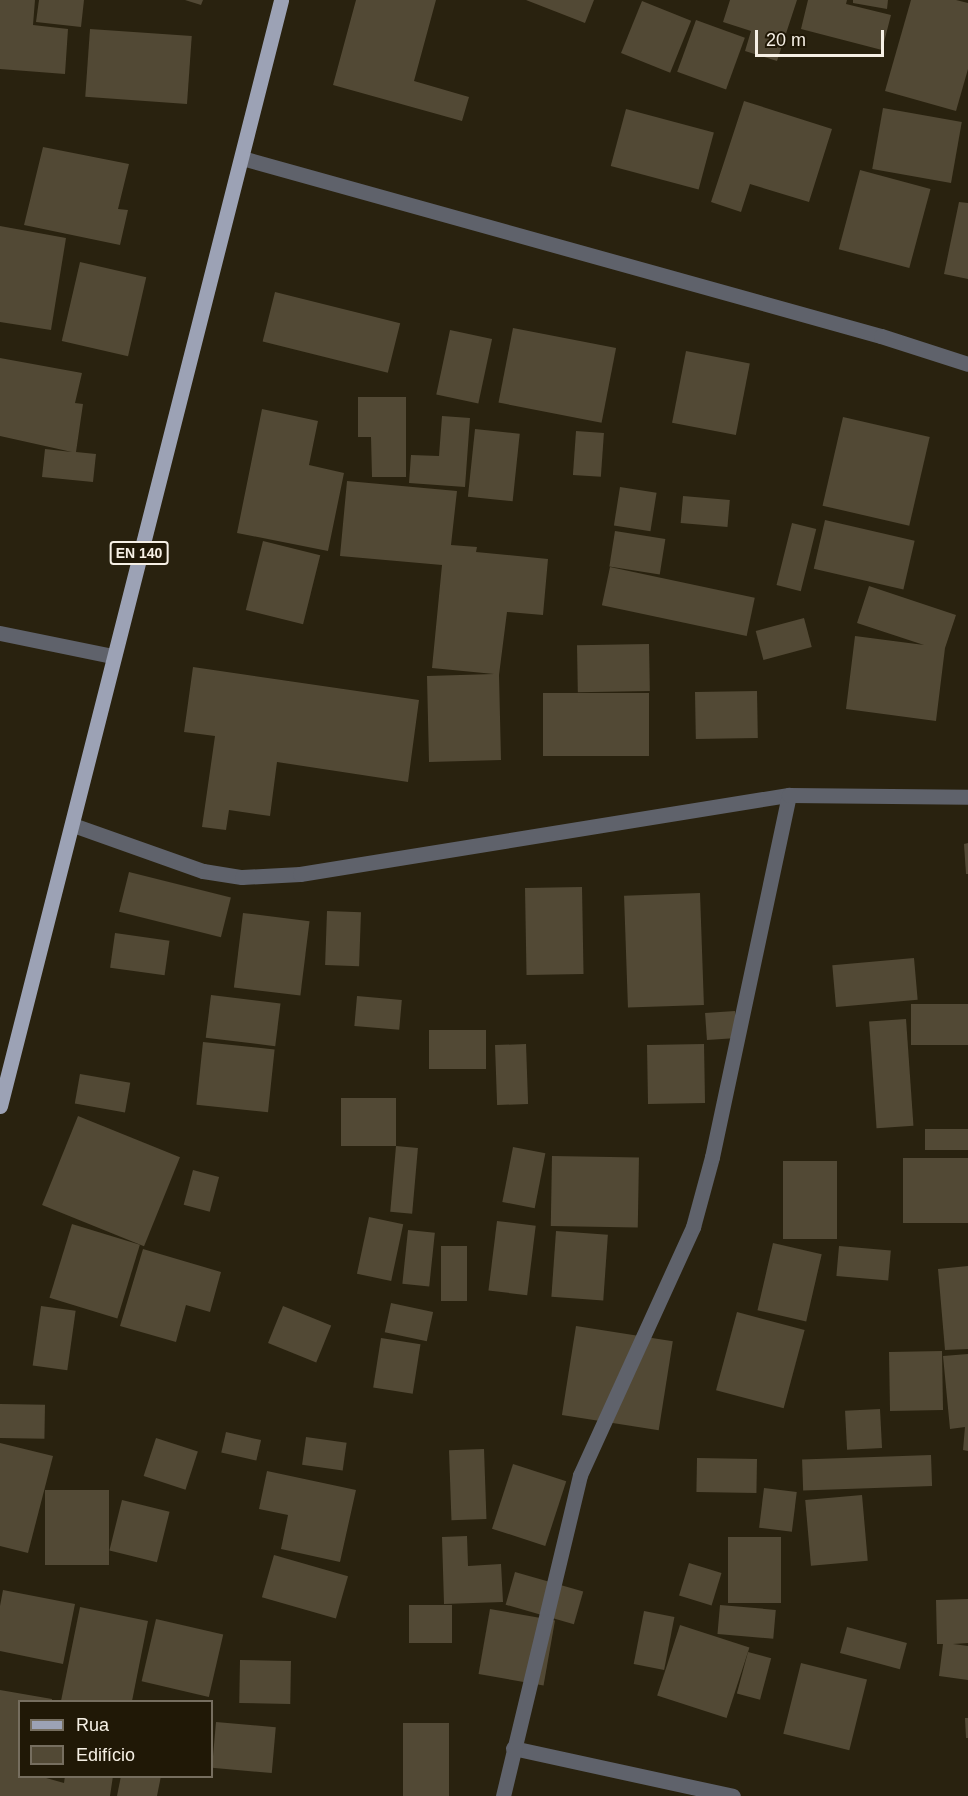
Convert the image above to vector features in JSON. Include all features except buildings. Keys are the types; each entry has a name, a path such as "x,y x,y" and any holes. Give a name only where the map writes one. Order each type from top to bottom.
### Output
{"main road":[{"name":"EN 140","path":"0,1106 73,825 112,656 281,0"}],"street":[{"path":"242,158 881,336 968,364"},
{"path":"0,633 112,656"},
{"path":"503,1796 580,1475 693,1227 712,1157 789,795"},
{"path":"73,825 203,871 242,878 300,874 789,795 968,797"},
{"path":"513,1748 733,1796"}]}
